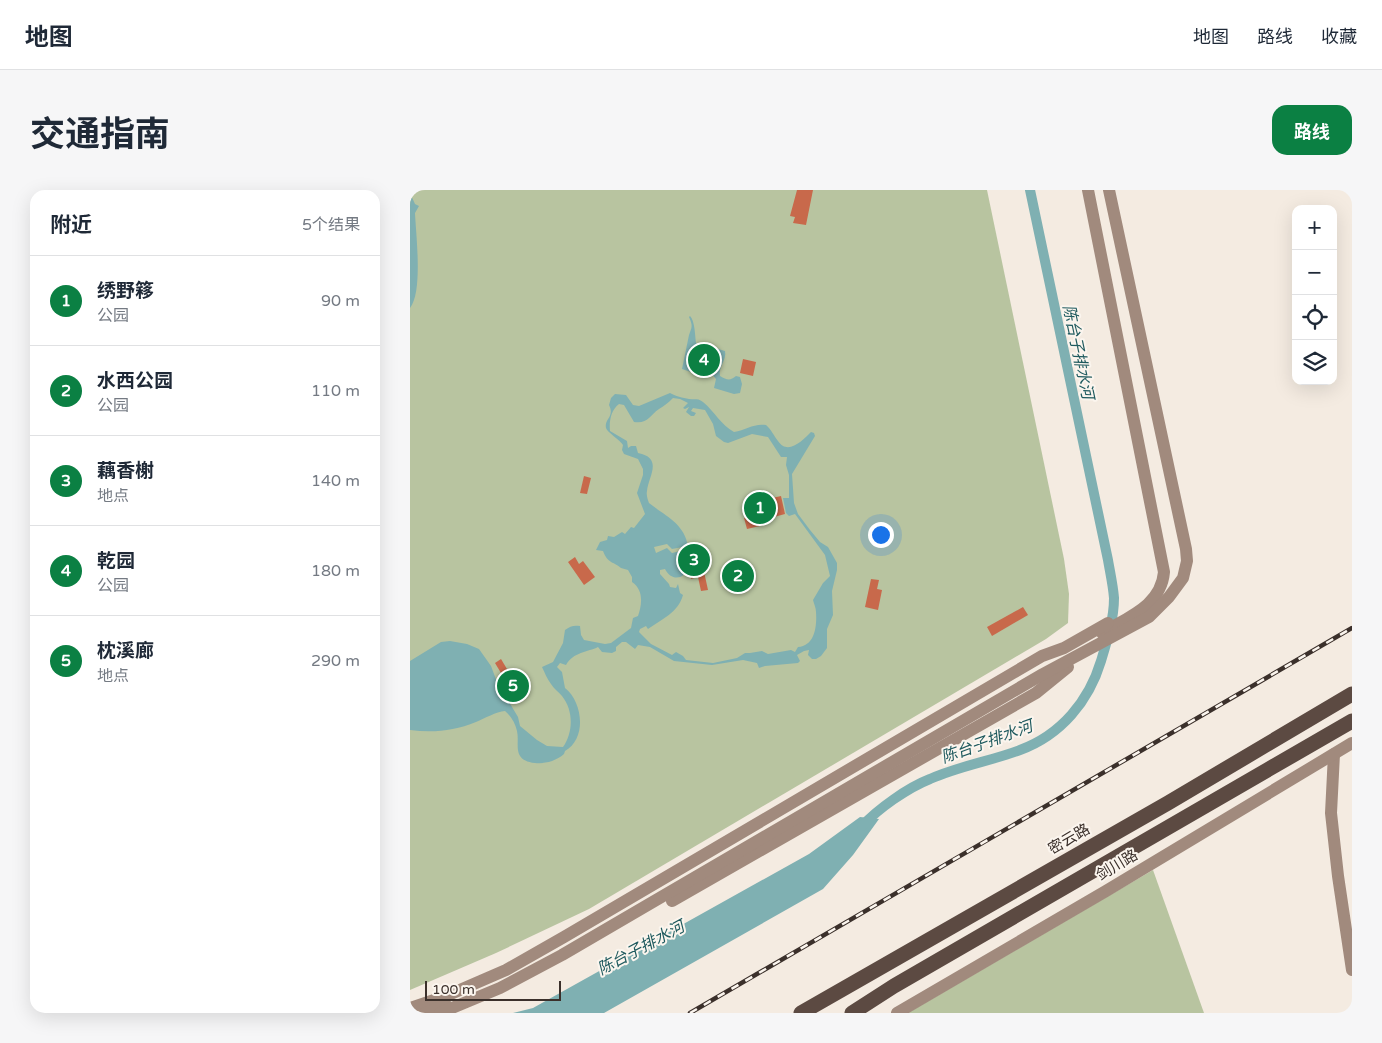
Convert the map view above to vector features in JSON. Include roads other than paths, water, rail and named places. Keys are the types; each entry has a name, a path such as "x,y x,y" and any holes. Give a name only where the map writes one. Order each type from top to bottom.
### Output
{"highway":[{"name":"密云路","path":"802,1013 1352,694"},
{"path":"852,1013 894,986 1352,722"}],"street":[{"path":"1088,190 1164,572 1161,588 1148,611"},
{"path":"425,1013 478,992 552,956 959,718 1169,598 1186,571 1186,549 1109,190"},
{"path":"410,1008 446,996 506,970 1042,656 1064,648 1081,650"},
{"path":"440,1013 494,991 562,955 1081,650"},
{"path":"455,1013 518,987 550,971 1036,693 1068,666 1081,650"},
{"name":"剑川路","path":"897,1013 1106,891 1352,743"},
{"path":"1334,754 1331,813 1352,970"}],"water":[{"path":"410,193 415,204 419,206 415,213 418,277 414,300 410,308"},
{"path":"690,316 694,325 696,343 702,347 708,346 725,351 720,376 728,379 736,376 740,377 742,384 740,393 734,394 714,388 716,379 711,373 697,374 682,369 692,325"},
{"path":"670,393 684,398 700,400 725,426 734,432 754,426 766,425 778,441 786,447 795,445 811,432 814,433 815,436 792,474 794,503 798,514 820,542 828,547 837,563 832,591 833,615 827,629 827,648 816,659 812,659 808,655 809,650 797,655 800,661 798,663 759,668 757,663 743,660 712,665 674,661 650,647 638,645 635,649 626,642 622,642 616,647 616,651 612,653 602,652 598,647 581,653 573,657 566,665 560,663 557,667 562,672 565,688 576,702 579,711 580,720 577,738 564,754 546,762 535,763 522,759 518,751 518,736 514,722 505,711 452,729 435,731 410,730 410,661 441,642 450,641 467,644 479,649 491,666 497,682 518,717 520,726 547,746 563,747 570,729 569,708 550,682 542,667 553,662 563,643 565,630 574,626 580,626 581,635 584,640 605,644 611,643 631,628 633,618 638,616 640,593 639,589 632,582 632,577 628,570 609,560 603,551 596,550 600,542 607,540 608,536 614,537 622,532 625,534 631,527 634,528 645,514 637,493 643,469 638,459 624,454 622,450 623,445 606,428 606,422 611,412 609,405 611,398 615,394 626,395 633,405 639,406","holes":["673,398 688,403 683,408 689,407 686,412 691,416 694,416 696,413 691,411 693,408 705,410 713,424 716,436 724,442 728,443 752,434 768,437 781,457 787,457 789,498 783,498 786,513 789,516 795,514 825,555 830,576 823,583 813,600 816,609 814,634 808,643 798,647 795,652 791,650 768,654 762,651 745,653 737,658 713,663 686,660 676,652 672,655 651,644 639,632 640,629 646,626 648,629 669,615 681,601 683,595 680,593 678,584 676,588 670,587 660,574 660,570 665,569 671,576 677,578 684,575 688,568 685,550 672,553 667,548 656,553 654,547 667,544 672,549 688,546 686,538 678,526 649,503 647,493 653,469 651,459 646,455 638,453 636,446 628,448 627,441 610,431 610,420 614,409 619,404 624,405 634,422 642,422"]},
{"path":"860,817 879,819 853,855 823,889 604,1013 513,1013 533,1008 809,854"}],"waterway":[{"name":"陈台子排水河","path":"862,826 893,799 921,783 941,774 1035,744 1060,726 1081,703 1089,690 1096,676 1108,638 1114,606 1108,560 1030,190"}],"railway":[{"path":"690,1013 1352,628"}],"place":[{"name":"乾园","path":"704,360"},
{"name":"绣野簃","path":"760,508"},
{"name":"藕香榭","path":"694,560"},
{"name":"水西公园","path":"738,576"},
{"name":"枕溪廊","path":"513,686"}]}
